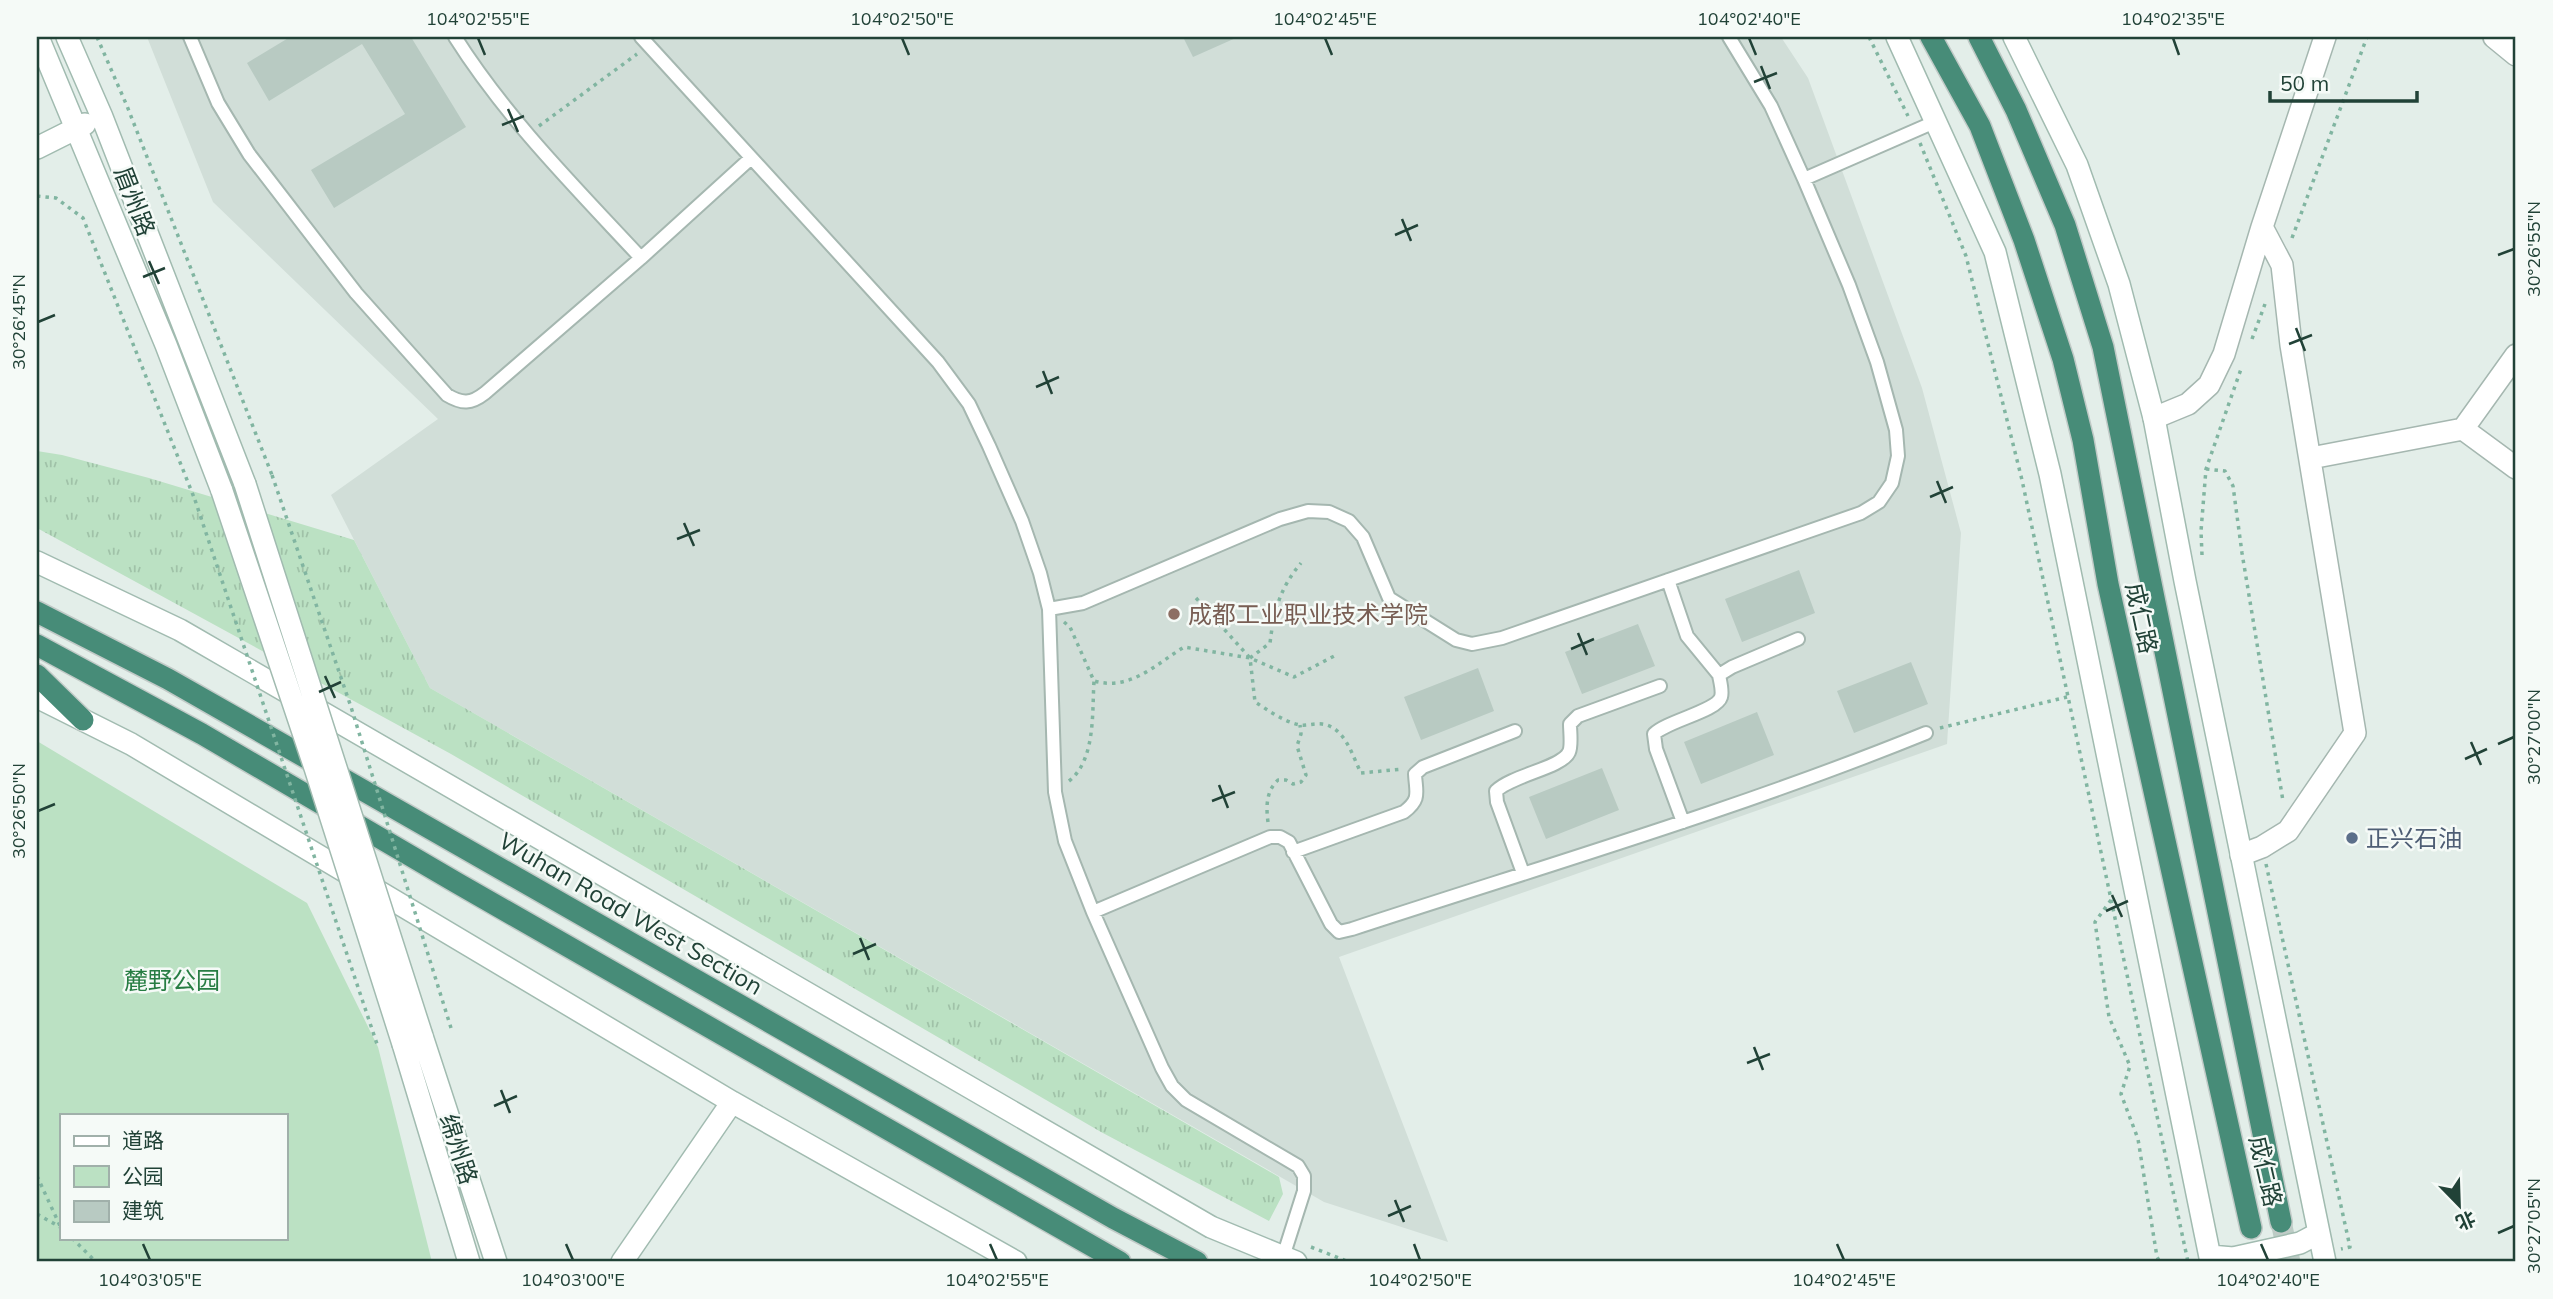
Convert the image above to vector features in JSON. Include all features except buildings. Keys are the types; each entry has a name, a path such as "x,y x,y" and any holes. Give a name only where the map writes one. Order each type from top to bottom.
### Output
{"highway":[{"name":"成仁路","path":"1931,37 1980,126 2024,240 2063,359 2083,440 2108,583 2251,1228"},
{"name":"成仁路","path":"1979,37 2016,110 2065,225 2103,347 2281,1222"},
{"name":"Wuhan Road West Section","path":"37,612 168,679 1112,1218 1197,1262"},
{"path":"37,645 202,734 457,884 1120,1262"},
{"path":"37,675 83,720"}],"main road":[{"path":"38,37 166,345 222,491 315,768 412,1040"},
{"name":"眉州路","path":"67,37 102,117 245,484 412,1040"},
{"path":"1897,37 1995,252 2050,474 2210,1259 2233,1258 2300,1243 2319,1233"},
{"path":"2014,37 2077,165 2119,284 2154,418 2325,1262"},
{"path":"2154,418 2188,404 2209,385 2224,354 2262,227 2325,37"},
{"path":"2494,37 2516,55"},
{"path":"37,148 102,117"},
{"path":"2241,855 2262,847 2288,831 2356,733 2291,345 2281,265 2262,227"},
{"path":"2311,458 2463,429 2516,355"},
{"path":"2463,429 2516,468"},
{"path":"37,562 180,630 1211,1227 1289,1260"},
{"path":"37,697 131,744 732,1102 1016,1262"},
{"name":"绵州路","path":"412,1040 468,1262"},
{"name":"绵州路","path":"412,1040 496,1262"},
{"path":"622,1262 732,1102"}],"lane":[{"path":"190,37 218,103 249,155 356,293 447,395 460,403 475,401 485,393 641,258 751,158"},
{"path":"455,37 478,73 527,135 641,258"},
{"path":"1049,609 1083,603 1280,519 1308,511 1329,512 1349,521 1363,537 1389,598 1457,640 1472,644 1502,638 1861,513 1879,502 1892,483 1898,456 1896,430 1877,362 1849,285 1771,106 1729,37"},
{"path":"644,41 938,362 969,404 1022,521 1049,609 1055,792 1065,841 1093,912 1172,1086 1186,1100 1298,1166 1304,1176 1304,1191 1289,1260"},
{"path":"1804,179 1937,121"},
{"path":"1668,580 1687,636 1719,675 1722,696 1716,705 1662,726 1654,734 1656,749 1683,822"},
{"path":"1719,675 1798,639"},
{"path":"1523,873 1497,802 1496,791 1504,782 1562,760 1570,750 1570,724 1578,716 1660,685"},
{"path":"1293,852 1404,812 1414,805 1417,794 1415,774 1423,766 1515,731"},
{"path":"1093,912 1270,837 1280,836 1289,842 1331,924 1339,932 1683,822 1844,766 1926,733"}],"path":[{"path":"97,37 127,106 272,475 351,707 451,1028"},
{"path":"1869,37 1915,130 1966,256 2022,480 2188,1262"},
{"path":"2281,265 2367,37"},
{"path":"527,135 644,41"},
{"path":"37,196 57,198 83,218 195,500 378,1047"},
{"path":"2249,345 2267,298"},
{"path":"2203,557 2201,531 2206,469 2245,357"},
{"path":"2206,469 2225,471 2233,486 2288,831"},
{"path":"1250,658 1270,643 1273,615 1286,580 1301,563"},
{"path":"1196,597 1250,658 1255,702 1300,725 1331,725 1343,735 1361,773 1401,768 1415,774"},
{"path":"1049,609 1070,627 1094,681 1088,746 1077,775 1055,792"},
{"path":"1094,681 1109,685 1130,681 1184,647 1250,658 1294,677 1338,654"},
{"path":"1926,733 2067,697"},
{"path":"1270,837 1266,807 1271,786 1278,780 1293,784 1301,782 1306,775 1297,746 1301,734 1300,725"},
{"path":"2262,847 2350,1247"},
{"path":"2111,900 2095,922 2109,1017 2130,1066 2121,1094 2138,1139 2160,1262"},
{"path":"37,1176 60,1226"},
{"path":"37,1214 60,1227"},
{"path":"74,1240 96,1262"}],"shaded area":[{"name":"成都工业职业技术学院","path":"147,37 1781,37 1808,78 1922,388 1961,533 1947,744 1339,957 1448,1242 1324,1202 430,688 331,495 438,419 213,202"}],"green space":[{"path":"37,451 149,478 354,540 430,688 1279,1177 1283,1194 1269,1221 1101,1132 451,754 37,528"},
{"name":"麓野公园","path":"37,741 307,903 378,1047 432,1262 37,1262"}],"tunnel":[{"path":"2281,1222 2290,1262"}],"place":[{"name":"成都工业职业技术学院","path":"1174,614"},
{"name":"正兴石油","path":"2352,838"}]}
